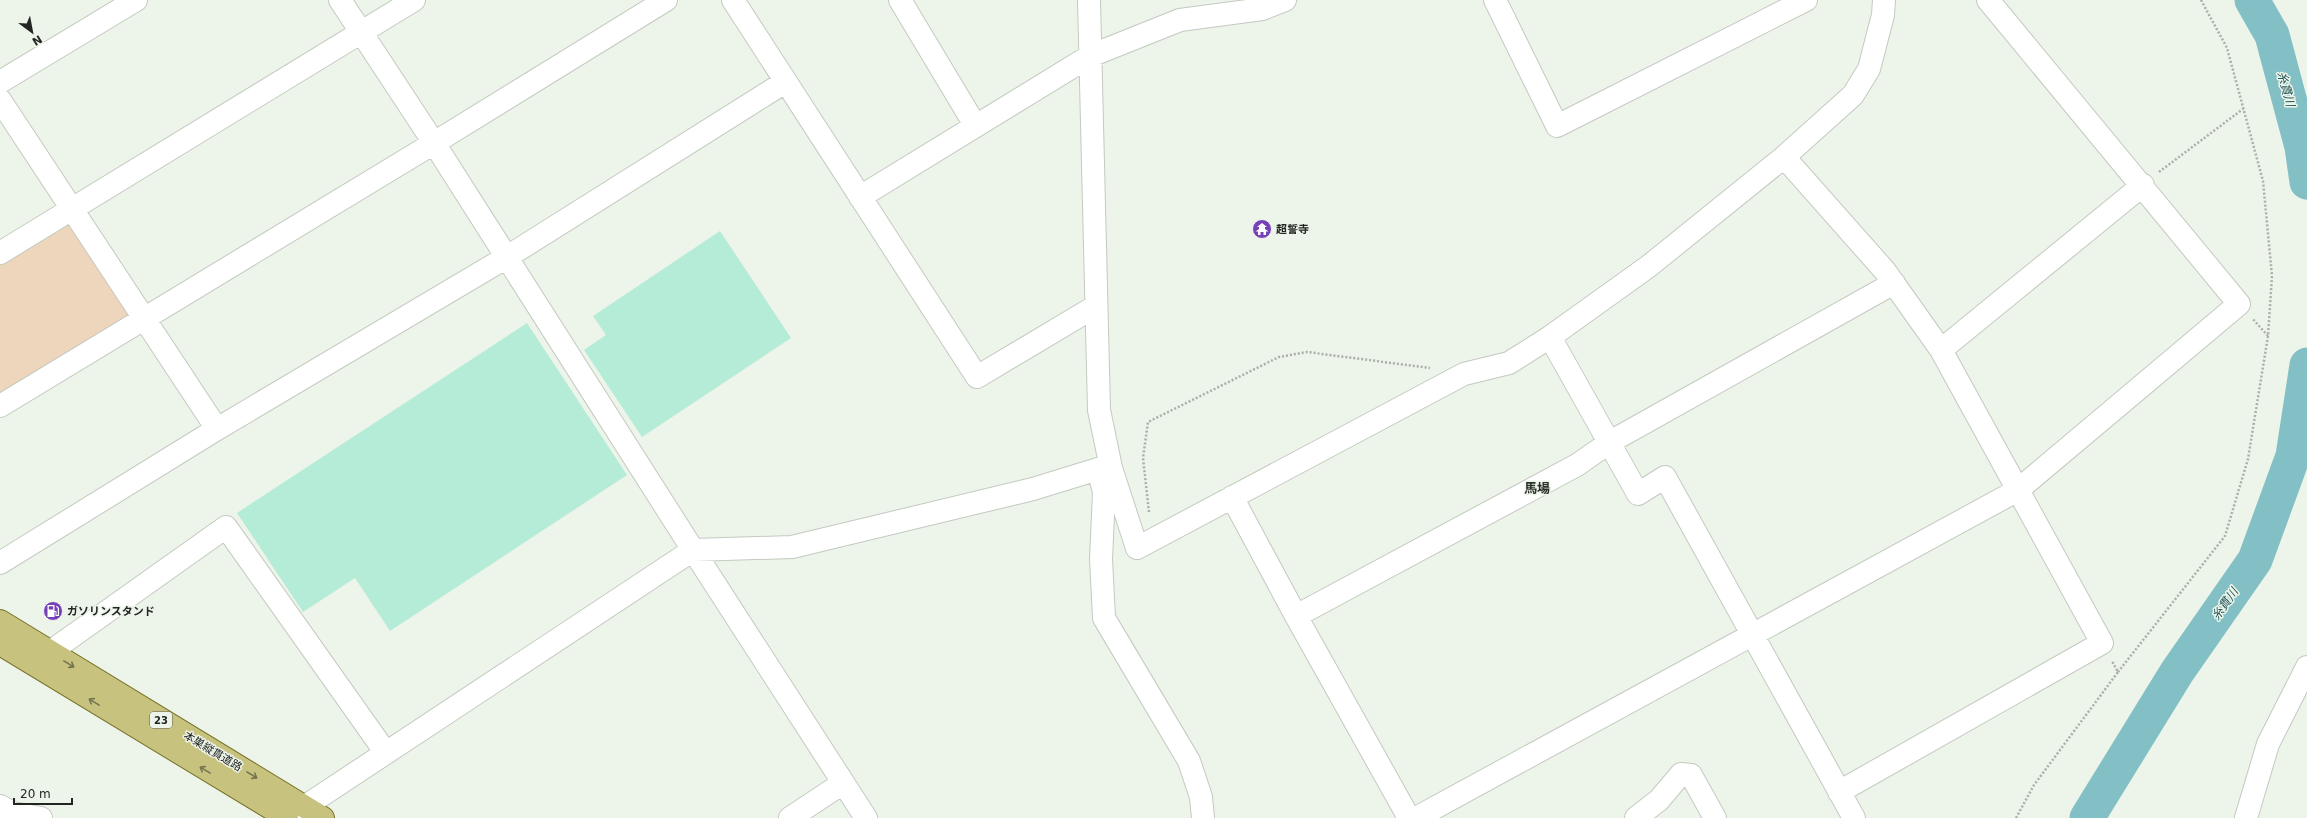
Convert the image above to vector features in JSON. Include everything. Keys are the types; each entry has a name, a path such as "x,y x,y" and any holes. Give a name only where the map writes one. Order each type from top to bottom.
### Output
{"main road":[{"name":"本巣縦貫道路","path":"0,621 50,652 293,814"},
{"name":"本巣縦貫道路","path":"0,644 293,814 324,818"}],"street":[{"path":"0,82 136,0"},
{"path":"340,0 434,143 693,550 866,818"},
{"path":"0,253 414,0"},
{"path":"0,406 434,143 666,0"},
{"path":"733,0 977,377 1096,306"},
{"path":"900,0 975,125"},
{"path":"1089,0 1099,410 1104,468 1101,558 1104,618 1189,761 1201,797 1203,818"},
{"path":"860,197 975,125 1090,56 1180,20 1262,9 1285,0"},
{"path":"1495,0 1557,126 1806,0"},
{"path":"1104,468 1137,548 1464,374 1509,363 1550,337 1649,266 1784,157 1853,95 1868,69 1883,15 1884,0"},
{"path":"1416,818 2018,490 2240,304 1988,0"},
{"path":"0,563 217,429 507,257 785,82"},
{"path":"0,100 217,429"},
{"path":"1784,157 1894,283 1941,350 2102,643 1840,792"},
{"path":"1941,350 2142,185"},
{"path":"1296,616 1577,465 1610,442 1894,283"},
{"path":"1550,337 1638,494 1665,477 1854,818"},
{"path":"293,814 693,550 792,547 1033,489 1104,468"},
{"path":"1232,497 1296,616 1410,818"},
{"path":"50,652 226,527 386,752"},
{"path":"2246,818 2268,744 2307,667"},
{"path":"1636,818 1659,800 1682,774 1691,775 1715,818"},
{"path":"790,818 844,783"},
{"path":"8,812 41,818"}],"path":[{"path":"2016,818 2034,785 2118,672 2225,536 2248,459 2268,336 2272,276 2263,181 2227,48 2202,0"},
{"path":"2142,185 2243,109"},
{"path":"2240,304 2268,336"},
{"path":"1152,540 1143,458 1148,422 1279,357 1307,352 1464,374"},
{"path":"2102,643 2118,672"}],"shaded area":[{"path":"69,221 132,314 0,395 0,264"}],"building":[{"path":"720,231 791,338 642,437 584,350 606,335 593,316"},
{"path":"527,323 627,475 390,631 355,578 303,612 237,513"}],"waterway":[{"name":"糸貫川","path":"2252,0 2272,35 2302,147 2307,182"},
{"name":"糸貫川","path":"2087,818 2177,672 2255,560 2293,456 2307,365"}],"place":[{"name":"超誓寺","path":"1262,229"},
{"name":"ガソリンスタンド","path":"53,611"}],"district":[{"name":"馬場","path":"1537,488"}]}
